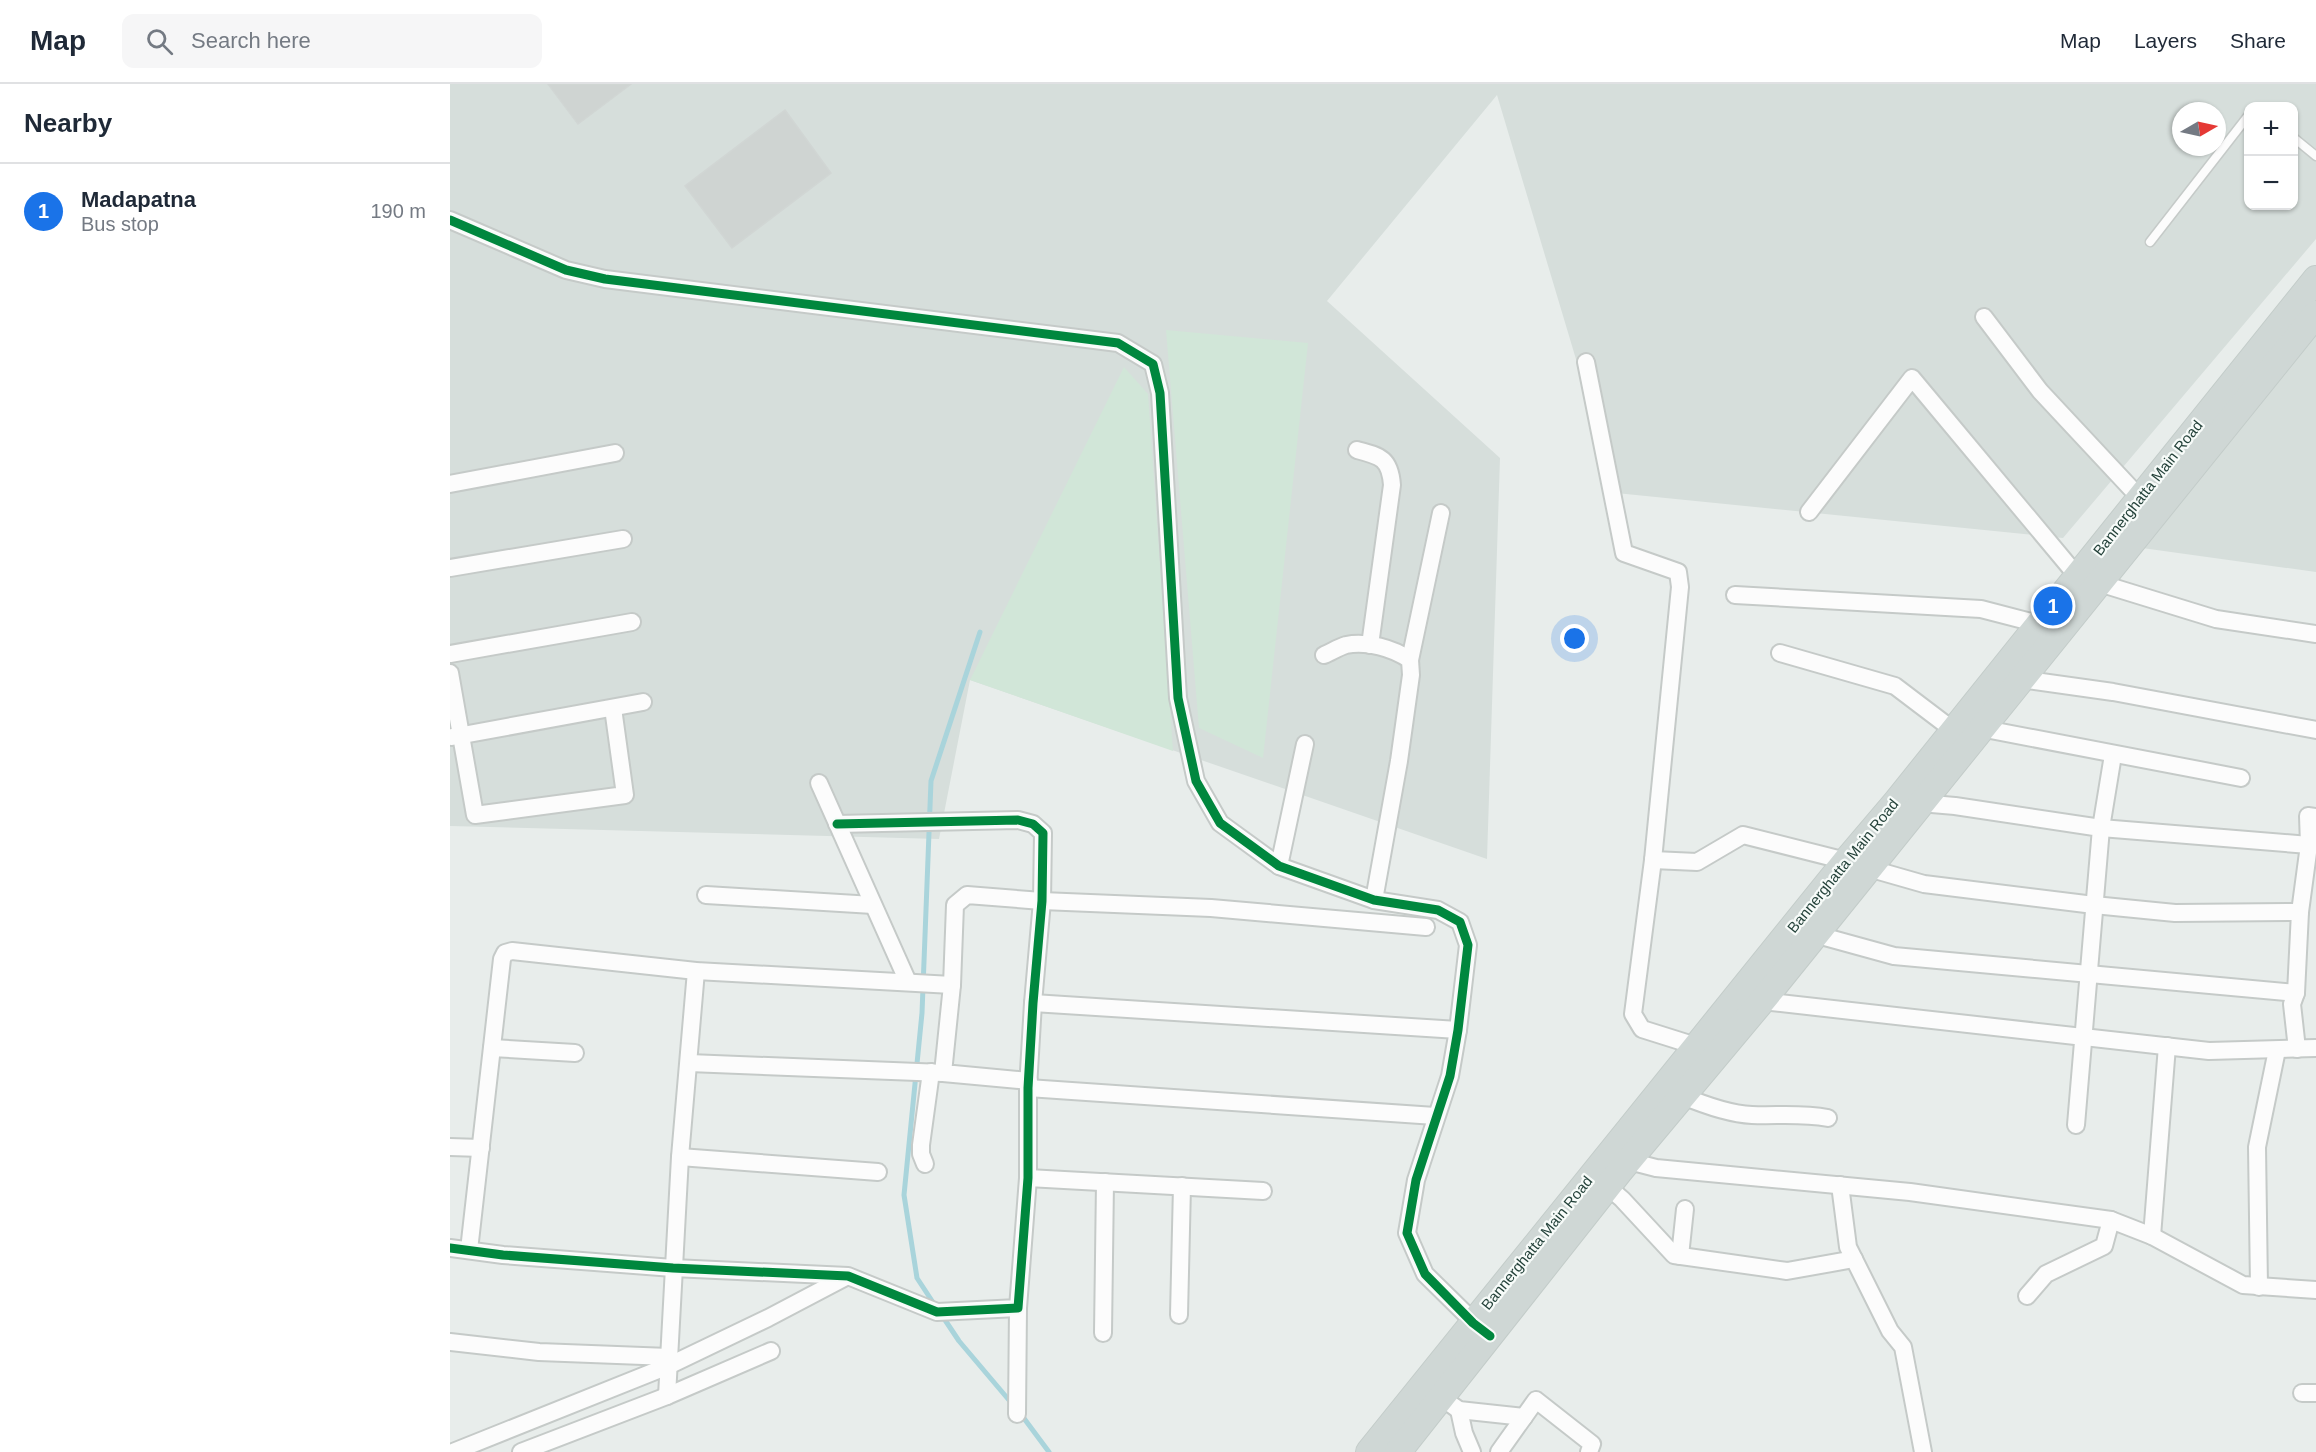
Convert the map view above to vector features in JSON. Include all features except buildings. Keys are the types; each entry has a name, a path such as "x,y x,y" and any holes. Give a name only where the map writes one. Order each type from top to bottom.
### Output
{"main road":[{"name":"Bannerghatta Main Road","path":"1369,1452 1481,1330 1622,1154 1696,1046 1857,864 1953,730 2039,624 2089,580 2139,497 2316,279"},
{"path":"1398,1452 1450,1404 1481,1330 1608,1187 1622,1154 1683,1096 1814,934 1857,864 1920,803 2021,679 2089,580 2316,314"}],"street":[{"path":"450,220 566,270 605,279 1118,343 1153,364 1160,393 1178,698 1196,781 1220,823 1279,866 1374,900 1438,910 1460,922 1468,945 1450,1076 1416,1180 1407,1233 1425,1274 1481,1330"},
{"path":"1984,317 2040,391 2139,497"},
{"path":"1586,362 1624,553 1678,573 1680,587 1653,860 1633,1014 1642,1029 1696,1046"},
{"path":"1809,512 1912,378 2089,580 2216,619 2316,634"},
{"path":"1357,450 1380,457 1387,464 1392,485 1370,645"},
{"path":"450,483 615,453"},
{"path":"1374,900 1399,761 1411,675 1410,660 1441,513"},
{"path":"450,568 622,539"},
{"path":"1735,596 1981,609 2039,624"},
{"path":"450,654 632,622"},
{"path":"1324,655 1346,645 1370,645 1398,651 1410,660"},
{"path":"1780,653 1895,686 1953,730"},
{"path":"450,673 455,736 475,815 625,795 613,708"},
{"path":"2021,679 2113,692 2316,730"},
{"path":"455,736 643,702"},
{"path":"1980,728 2241,778"},
{"path":"1279,866 1305,744"},
{"path":"2076,1125 2101,828 2113,755"},
{"path":"819,783 908,982"},
{"path":"1920,803 1955,806 2101,828 2309,845"},
{"path":"2297,1049 2292,1004 2296,993 2300,912 2309,845 2308,816 2316,817"},
{"path":"837,824 1018,820 1034,824 1043,833 1042,901 1029,1085 1028,1178 1018,1308 1017,1414"},
{"path":"1653,860 1697,862 1743,835 1924,884 2094,905 2175,912 2300,912"},
{"path":"706,895 873,905"},
{"path":"925,1164 921,1154 921,1145 937,1073 952,985 955,905 967,895 1042,901 1211,908 1426,927"},
{"path":"1814,934 1894,956 2296,993"},
{"path":"469,1251 502,959 505,953 512,951 696,971 952,985"},
{"path":"667,1396 680,1157 696,971"},
{"path":"1761,1001 2224,1051 2316,1048"},
{"path":"1033,1003 1458,1030"},
{"path":"2152,1236 2168,1046"},
{"path":"492,1048 575,1053"},
{"path":"2259,1287 2257,1147 2277,1050"},
{"path":"689,1063 937,1073 1029,1085 1436,1116"},
{"path":"1683,1096 1750,1115 1803,1113 1828,1118"},
{"path":"450,1147 481,1149"},
{"path":"1622,1154 1656,1168 1910,1192 2111,1220 2152,1236 2243,1285 2316,1290"},
{"path":"680,1157 878,1172"},
{"path":"1028,1178 1263,1191"},
{"path":"1103,1333 1105,1182"},
{"path":"1840,1185 1848,1247 1890,1330 1903,1347 1923,1452"},
{"path":"1179,1315 1182,1186"},
{"path":"1608,1187 1674,1255 1787,1271 1854,1259"},
{"path":"1680,1256 1685,1209"},
{"path":"2027,1296 2046,1274 2104,1245 2111,1220"},
{"path":"450,1248 673,1268 848,1276 938,1312 1018,1308"},
{"path":"453,1452 768,1318 848,1276"},
{"path":"450,1342 669,1362"},
{"path":"521,1452 667,1396 771,1351"},
{"path":"1499,1452 1536,1400 1592,1444 1589,1452"},
{"path":"1450,1404 1524,1417"},
{"path":"1450,1404 1472,1452"}],"lane":[{"path":"2150,242 2244,121"},
{"path":"2298,141 2316,156"}],"shaded area":[{"path":"450,84 2316,84 2316,239 2063,538 1616,493 1497,95 1327,301 1500,458 1487,859 970,680 939,839 450,826"},
{"path":"2316,324 2316,572 2135,547"}],"green space":[{"path":"1166,330 1308,343 1263,758 1199,728"},
{"path":"1124,367 1148,394 1173,751 970,680"}],"waterway":[{"path":"936,1307 917,1278 904,1195 922,1013 931,781 980,632"},
{"path":"941,1314 959,1341 1014,1406"},
{"path":"1020,1413 1049,1452"}],"cycle path":[{"path":"450,220 566,270 605,279 1118,343 1153,364 1160,393 1178,698 1196,781 1220,823 1279,866 1374,900 1438,910 1460,922 1468,945 1450,1076 1416,1180 1407,1233 1425,1274 1473,1323 1490,1336"},
{"path":"450,1248 503,1255 673,1268 848,1276 937,1312 1018,1308 1028,1178 1028,1088 1042,901 1043,833 1033,824 1018,820 837,824"}],"place":[{"name":"Madapatna","path":"2053,606"}]}
